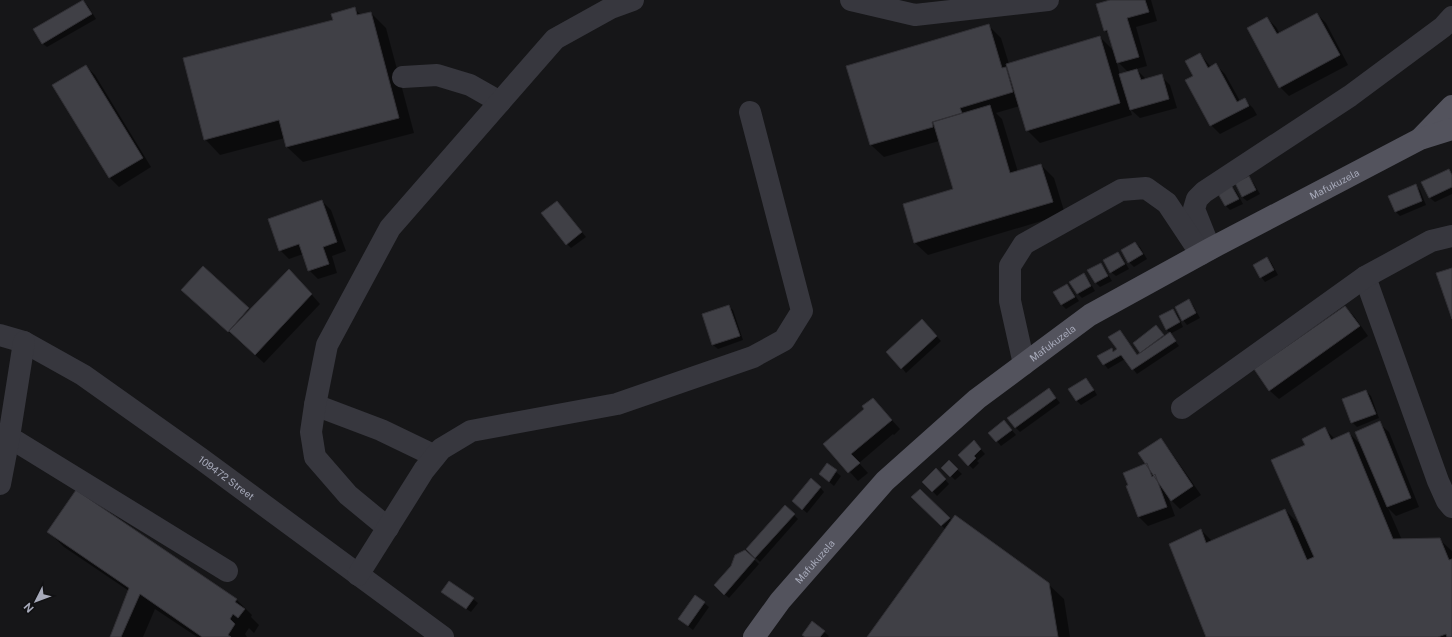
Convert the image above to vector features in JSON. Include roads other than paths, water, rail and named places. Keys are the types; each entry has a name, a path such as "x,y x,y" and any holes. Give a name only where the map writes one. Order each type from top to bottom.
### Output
{"main road":[{"path":"1420,139 1452,106"},
{"path":"1420,139 1452,129"},
{"name":"Mafukuzela","path":"754,637 780,602 885,481 977,399 1090,315 1205,252 1420,139"}],"street":[{"path":"388,528 348,495 314,457 311,432 327,345 390,228 555,39 611,8 633,0"},
{"path":"851,0 915,15 1048,0"},
{"path":"1205,252 1194,209 1198,199 1204,192 1350,96 1437,32 1452,17"},
{"path":"403,76 437,75 470,85 500,102"},
{"path":"358,575 424,470 442,449 471,431 617,404 753,356 784,340 802,311 750,112"},
{"path":"1024,364 1010,301 1010,266 1024,244 1121,190 1146,188 1167,203 1205,252"},
{"path":"1182,408 1365,277 1431,242 1452,236"},
{"path":"1365,277 1438,481 1447,502 1452,507"},
{"name":"109472 Street","path":"0,335 24,342 83,376 107,392 200,458 443,637"},
{"path":"0,484 10,437 24,342"},
{"path":"315,405 381,430 436,456"},
{"path":"10,437 226,571"}]}
